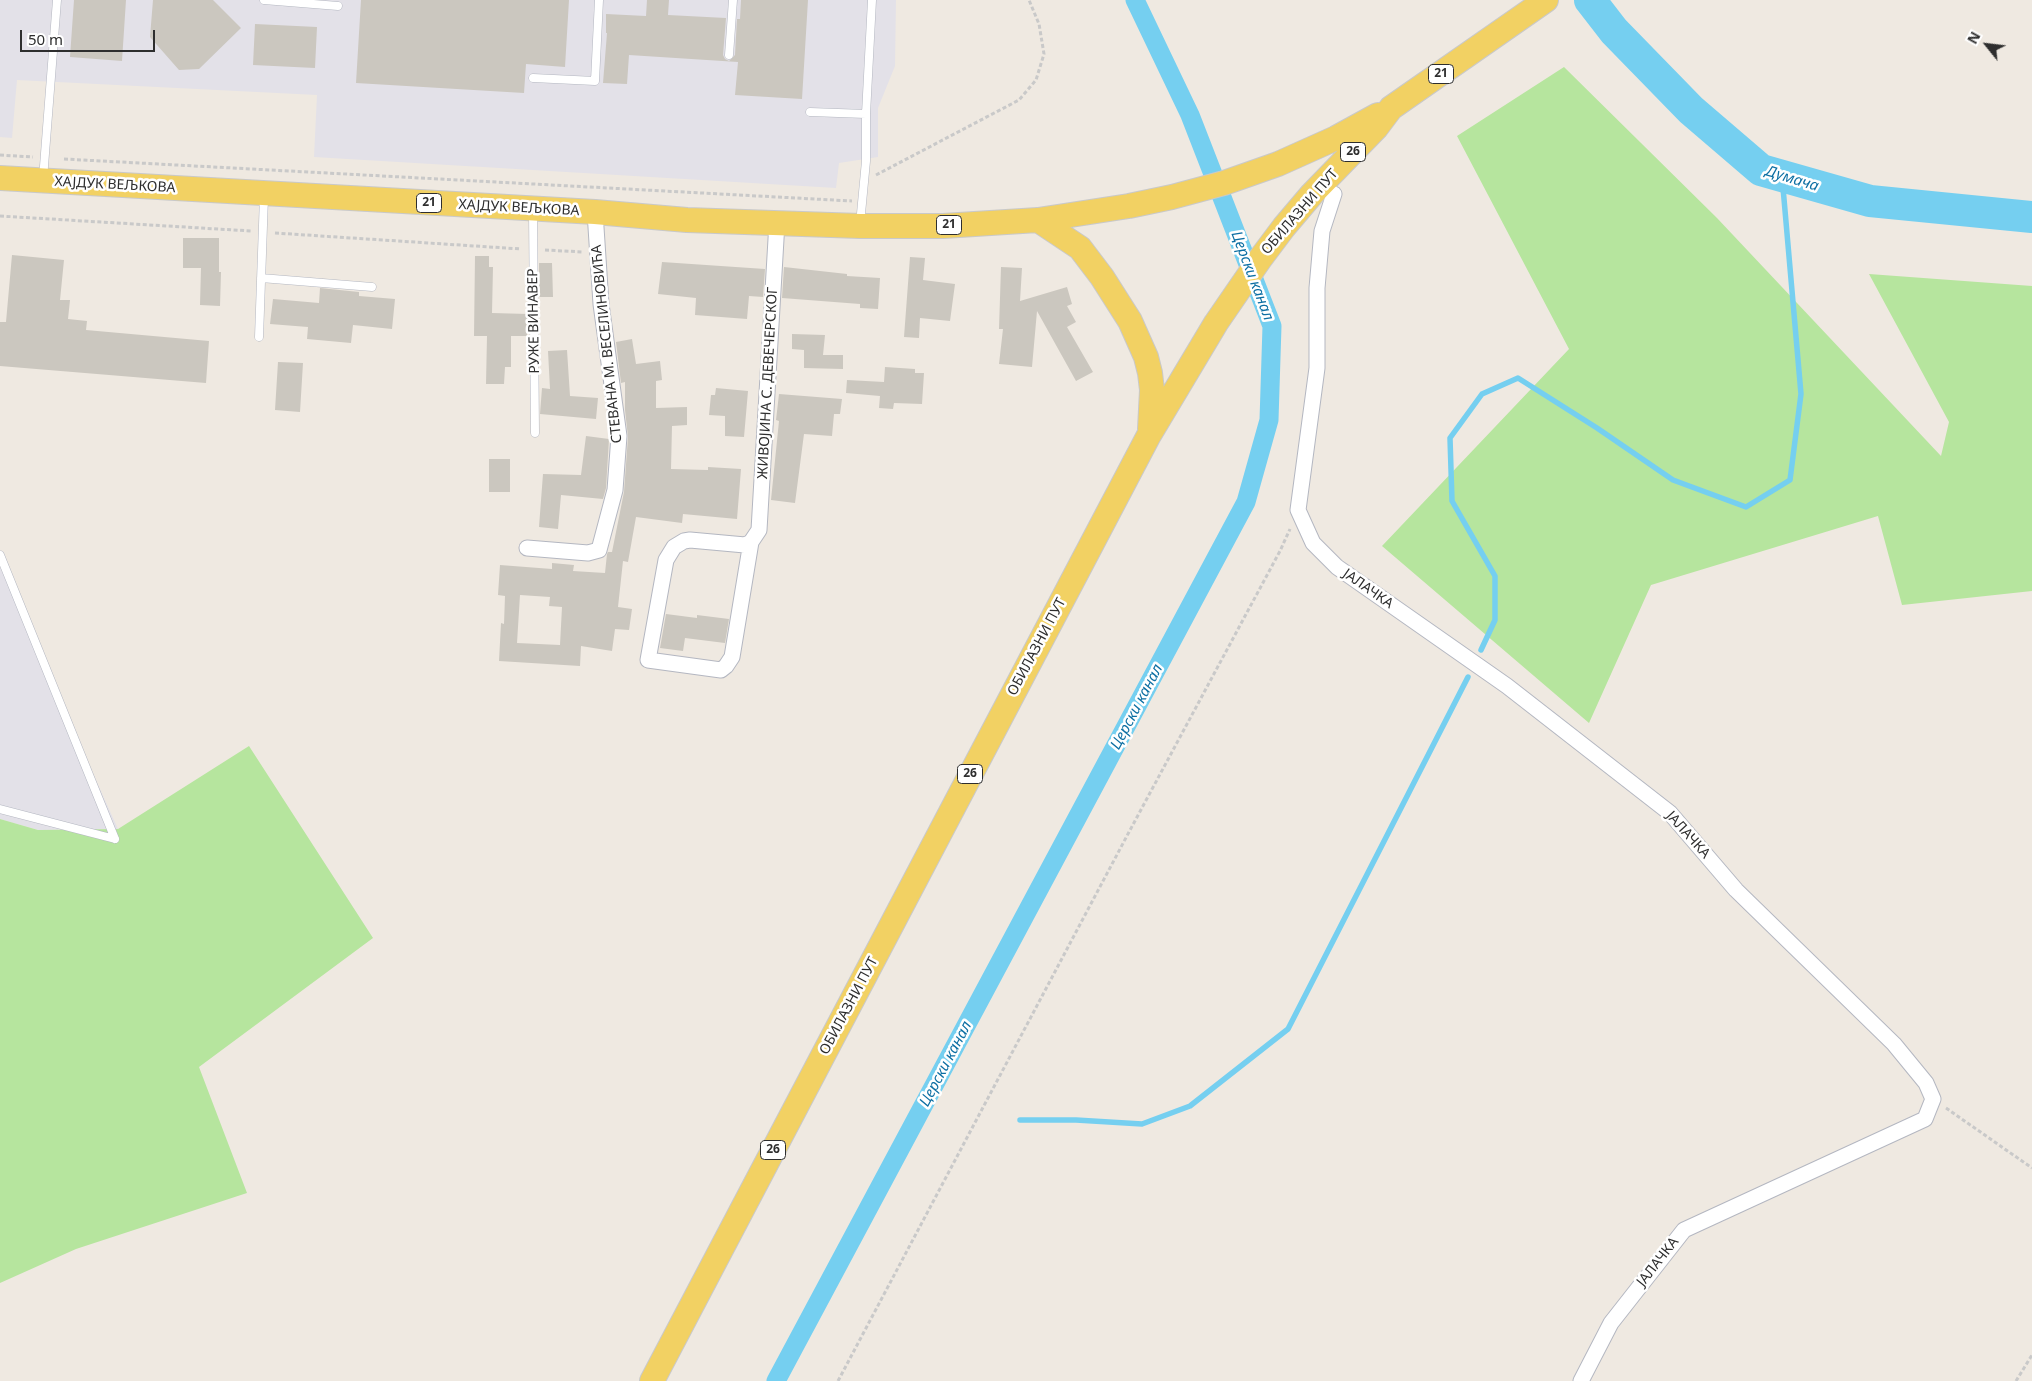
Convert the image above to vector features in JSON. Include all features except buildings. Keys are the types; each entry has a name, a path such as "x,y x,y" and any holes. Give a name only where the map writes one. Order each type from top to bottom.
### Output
{"main road":[{"name":"ОБИЛАЗНИ ПУТ","path":"652,1381 1149,435 1216,323 1260,258 1323,194 1390,108 1543,2"},
{"name":"21","path":"1038,220 1129,206 1224,183 1278,164 1336,138 1390,108"},
{"name":"ХАЈДУК ВЕЉКОВА","path":"0,178 44,169 264,194 595,212 687,220 860,226 943,226 1038,220"},
{"path":"1038,220 1080,248 1102,277 1130,321 1146,357 1150,373 1152,390 1149,435"}],"street":[{"path":"1298,510 1317,368 1317,288 1323,194"},
{"name":"СТЕВАНА М. ВЕСЕЛИНОВИЋА","path":"527,548 588,553 599,550 614,490 619,436 601,304 595,212"},
{"name":"ЖИВОЈИНА С. ДЕВЕЧЕРСКОГ","path":"751,542 745,544 690,540 674,547 666,560 648,660 721,670 732,657 751,542 759,530 761,521 776,222"},
{"name":"ЈАЛАЧКА","path":"1298,510 1314,543 1337,567 1507,686 1670,813 1736,890 1894,1044 1926,1083 1933,1099 1925,1119 1684,1230 1611,1323 1581,1381"}],"lane":[{"path":"44,169 56,0"},
{"path":"264,0 338,6"},
{"path":"533,78 595,81 599,0"},
{"path":"729,55 733,0"},
{"path":"860,226 865,181 866,114 872,0"},
{"path":"810,112 866,114"},
{"path":"259,337 264,194"},
{"name":"РУЖЕ ВИНАВЕР","path":"533,209 535,433"},
{"path":"261,278 372,286"},
{"path":"0,555 115,839 0,809"}],"path":[{"path":"865,181 1019,100 1036,80 1044,54 1039,24 1029,0"},
{"path":"0,155 44,169 862,201"},
{"path":"0,216 597,253"},
{"path":"838,1381 1119,849 1280,551 1298,510"},
{"path":"1933,1099 2032,1168"},
{"path":"2016,1381 2032,1355"}],"shaded area":[{"path":"0,0 896,0 895,66 878,108 878,157 839,163 836,188 314,157 317,95 17,80 12,138 0,137"},
{"path":"0,567 118,829 38,830 0,819"}],"green space":[{"path":"1564,67 1717,218 1941,456 1949,422 1869,274 2032,286 2032,591 1902,605 1878,516 1651,585 1589,723 1382,546 1569,349 1457,136"},
{"path":"249,746 373,938 199,1067 247,1193 76,1249 0,1283 0,819 38,830 118,829"}],"waterway":[{"name":"Церски канал","path":"776,1381 1246,502 1269,420 1272,326 1190,115 1135,0"},
{"name":"Думача","path":"1590,0 1614,31 1691,110 1761,170 1870,201 2032,217"},
{"path":"1481,650 1495,620 1495,576 1452,501 1450,438 1482,394 1518,378 1597,428 1673,480 1746,507 1790,480 1801,394 1782,176"},
{"path":"1020,1120 1076,1120 1142,1124 1190,1106 1288,1029 1468,677"}]}
